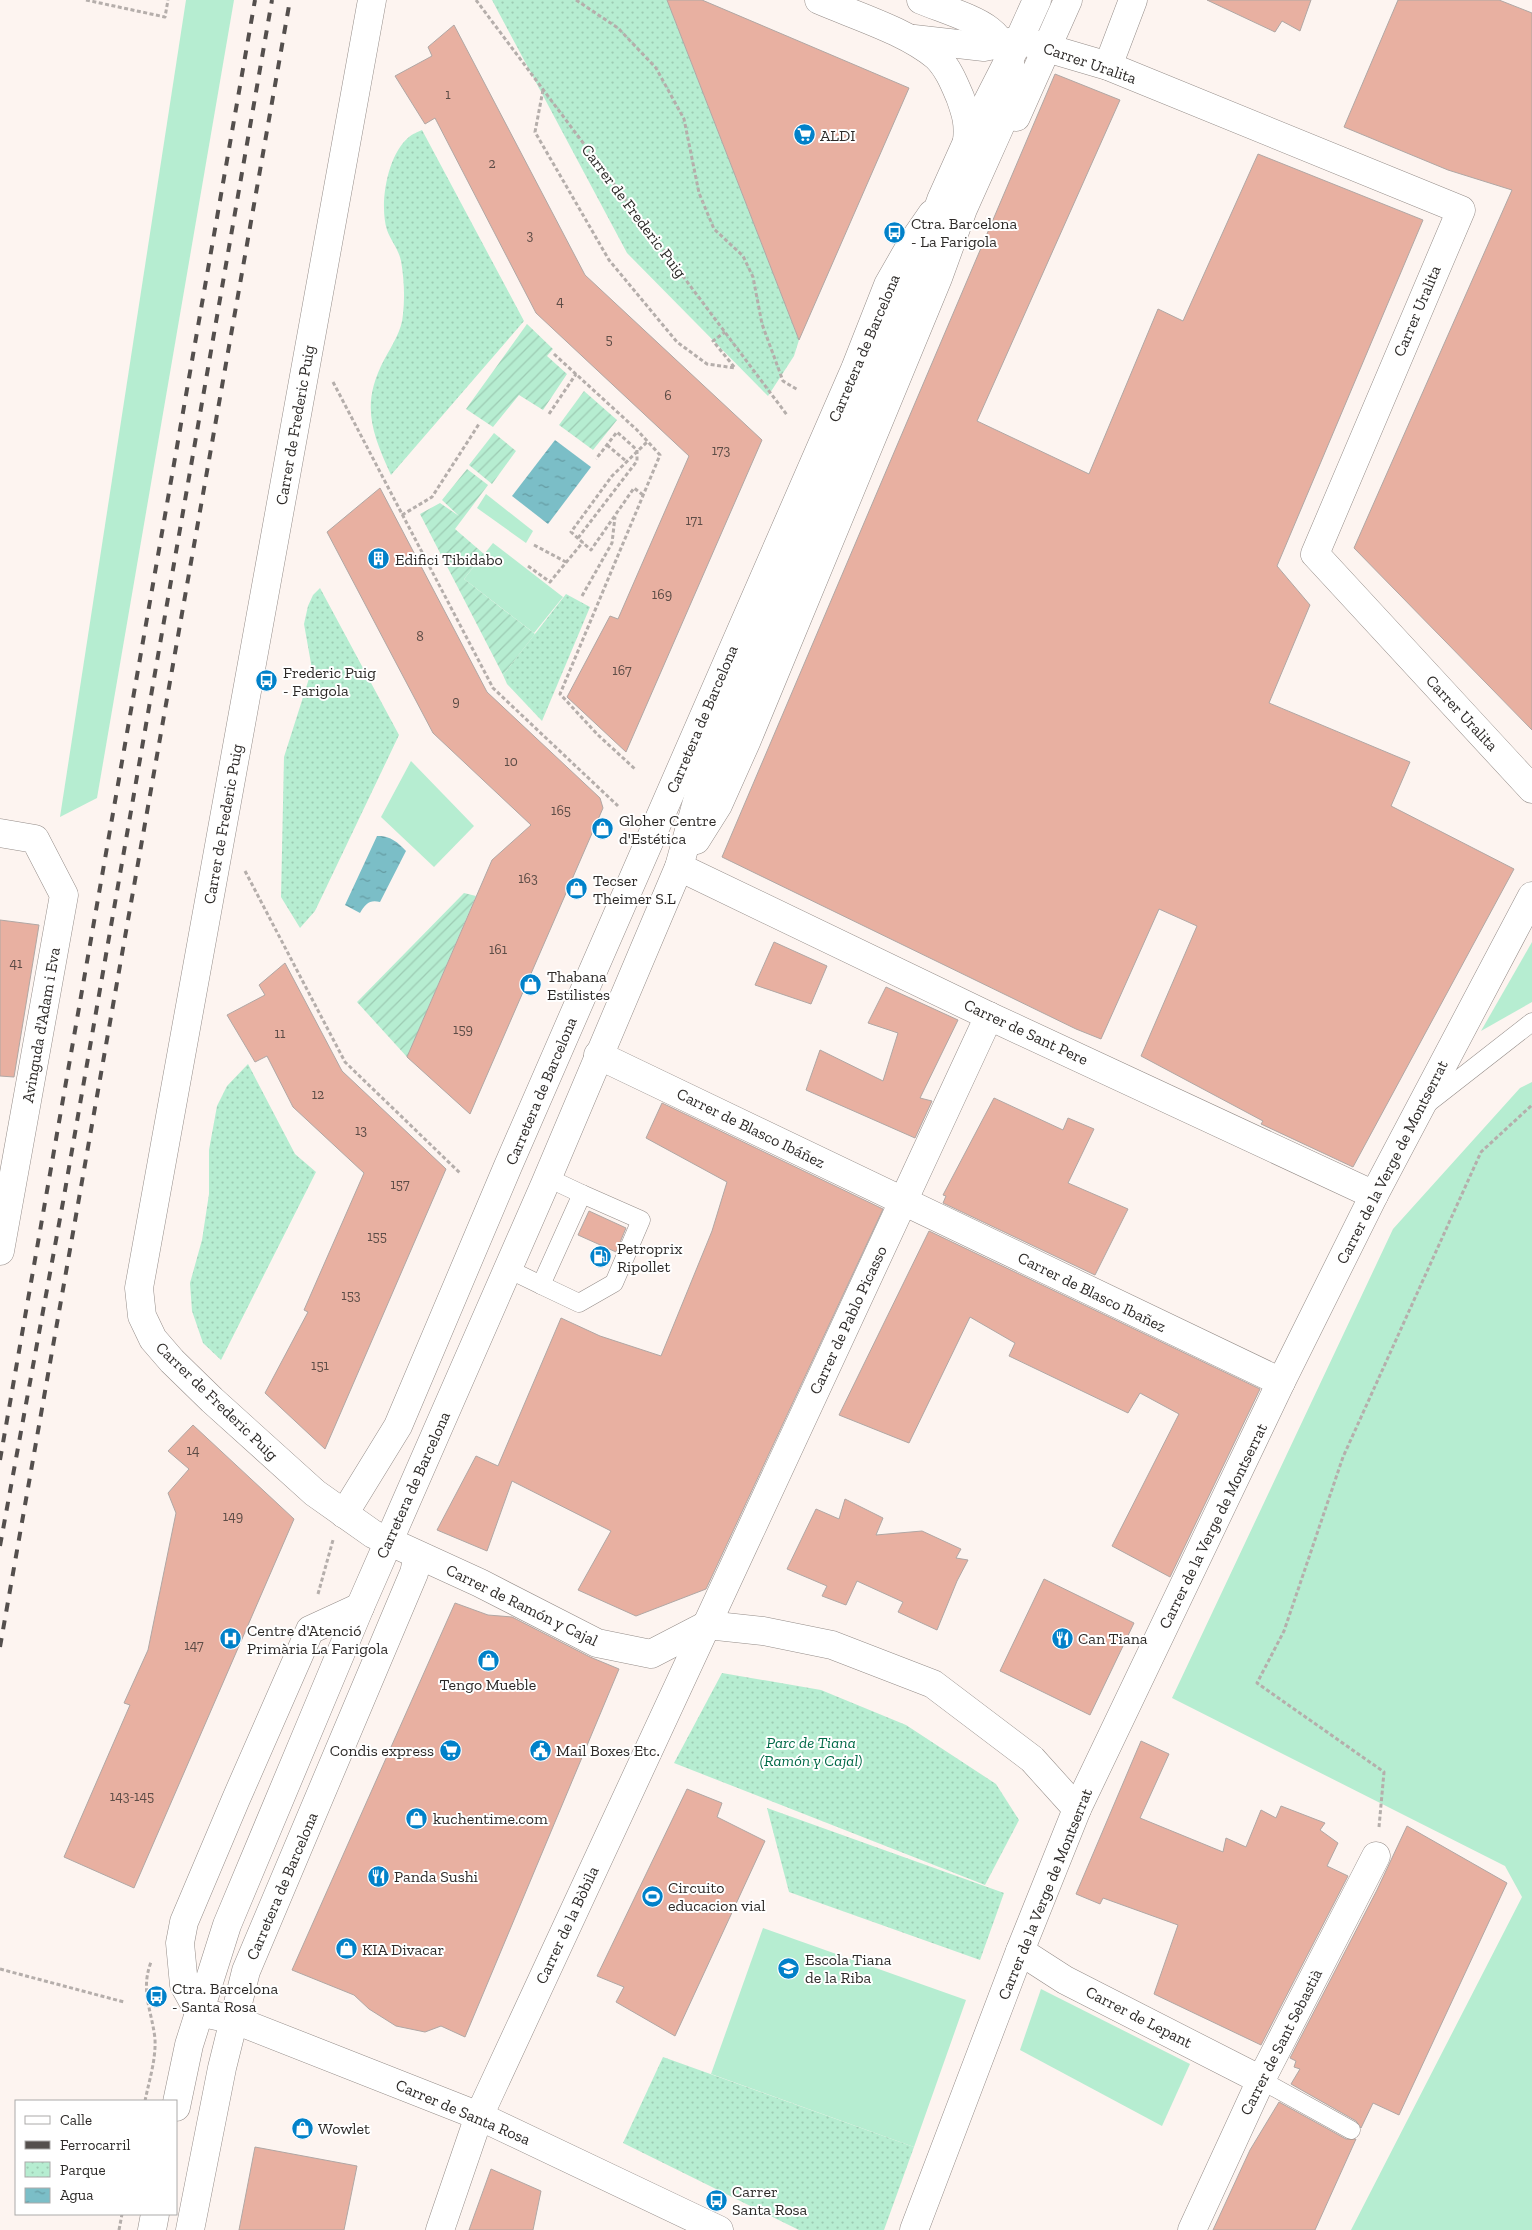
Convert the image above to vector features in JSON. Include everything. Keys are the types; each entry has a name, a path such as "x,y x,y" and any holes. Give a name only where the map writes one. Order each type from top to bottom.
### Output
{"street":[{"name":"Carrer de Frederic Puig","path":"372,0 139,1288 142,1316 153,1339 172,1361 301,1481 344,1514 388,1542"},
{"path":"819,0 905,37 936,57 953,80 968,119 967,142"},
{"path":"921,0 1004,43"},
{"name":"Carretera de Barcelona","path":"177,2100 189,2045 227,1925 360,1607 546,1181 679,867 704,776 891,343 941,200 967,142 1004,43 1037,0"},
{"path":"1108,66 1133,0"},
{"path":"905,37 972,47 1004,43 1044,24 1068,2"},
{"name":"Carretera de Barcelona","path":"938,278 966,230 1068,2"},
{"name":"Carretera de Barcelona","path":"679,867 718,805 743,748 938,278 963,209 1010,104 1013,88 1004,43"},
{"name":"Carrer Uralita","path":"1004,43 1048,48 1108,66 1461,210 1314,554 1532,789"},
{"name":"Carretera de Barcelona","path":"344,1514 398,1426 512,1157 855,369 888,285 912,243 941,200"},
{"name":"Avinguda d'Adam i Eva","path":"0,833 35,839 64,895 0,1252"},
{"name":"Carrer de Sant Pere","path":"679,867 989,1016 1374,1195"},
{"name":"Carrer de la Verge de Montserrat","path":"914,2230 1020,1951 1077,1809 1281,1382 1374,1195 1415,1114 1532,896"},
{"name":"Carrer de Pablo Picasso","path":"707,1625 989,1016"},
{"name":"Carrer de Blasco Ibáñez","path":"598,1055 903,1202"},
{"name":"Carrer de Blasco Ibañez","path":"903,1202 1281,1382"},
{"name":"Carrer de Ramón y Cajal","path":"388,1542 480,1583 596,1643 651,1654 707,1625"},
{"name":"Carretera de Barcelona","path":"190,2230 222,2068 246,1971 414,1573 418,1556"},
{"path":"199,2012 184,1985 180,1943 184,1922 310,1630 360,1607"},
{"path":"707,1625 762,1631 832,1645 933,1684 1032,1759 1077,1809"},
{"name":"Carrer de la Bòbila","path":"440,2230 479,2116 707,1625"},
{"name":"Carrer de Sant Sebastià","path":"1192,2230 1261,2080 1376,1856"},
{"name":"Carrer de Lepant","path":"1020,1951 1065,1980 1261,2080"},
{"name":"Carrer de Santa Rosa","path":"199,2012 235,2020 479,2116 681,2222 719,2230"},
{"path":"152,2230 155,2215"}],"lane":[{"path":"1415,1114 1532,1022"},
{"path":"508,1269 579,1303 614,1283 641,1220 582,1194 546,1181"},
{"path":"541,1285 582,1194"},
{"path":"1261,2080 1351,2130"}],"path":[{"path":"86,0 165,17 168,0"},
{"name":"Carrer de Frederic Puig","path":"476,0 787,415"},
{"path":"576,0 618,28 656,68 684,119 699,193 714,229 743,256 753,277 762,324 783,381 798,390"},
{"path":"543,90 535,132 609,260 678,342 707,364 735,368 713,341 725,332"},
{"path":"554,354 660,455 560,694 598,735 634,769"},
{"path":"549,414 576,374"},
{"name":"Carrer de Frederic Puig","path":"329,375 493,688 618,806"},
{"path":"402,515 432,498 479,424"},
{"path":"578,538 637,461 637,450 617,432 596,459"},
{"path":"644,495 634,488 591,550 571,532 612,476 647,442"},
{"path":"607,445 626,461"},
{"path":"582,596 612,543 615,516"},
{"path":"528,566 550,582 583,542"},
{"path":"534,545 566,562"},
{"name":"Carrer de Frederic Puig","path":"241,864 345,1062 460,1173"},
{"path":"1376,1856 1384,1772 1257,1684 1284,1632 1343,1457 1481,1152 1532,1105"},
{"path":"0,1969 124,2002"},
{"path":"145,2100 155,2052"},
{"path":"119,2230 122,2215"}],"green space":[{"path":"186,0 234,0 97,798 60,817"},
{"path":"492,0 667,0 799,340 794,356 768,396 627,253"},
{"path":"422,130 524,321 391,475 378,445 371,418 373,390 377,376 399,332 404,308 401,261 387,230 384,207 385,194 390,168 401,145 413,134"},
{"path":"527,324 553,349 547,356 567,374 543,410 519,395 493,427 466,409"},
{"path":"584,391 617,420 593,450 559,425"},
{"path":"494,433 516,451 492,484 469,465"},
{"path":"467,469 488,485 455,529 484,554 464,579 535,634 503,675 420,514 440,503 459,516 442,500"},
{"path":"486,494 533,531 526,543 477,508"},
{"path":"493,543 563,597 534,633 464,579"},
{"path":"320,588 399,735 315,911 300,928 281,897 284,757 312,669 304,624 308,606 313,595"},
{"path":"566,594 590,607 542,721 507,684 503,675"},
{"path":"411,761 474,826 434,867 381,817"},
{"path":"464,893 476,896 407,1057 357,1002"},
{"path":"1532,942 1532,1002 1481,1031"},
{"path":"248,1064 295,1154 316,1172 221,1360 203,1343 192,1311 190,1283 202,1240 209,1194 209,1150 217,1106 227,1086"},
{"path":"1532,1082 1532,2230 1351,2230 1522,1897 1505,1866 1172,1698 1393,1229 1520,1088"},
{"name":"Parc de Tiana (Ramón y Cajal)","path":"722,1673 821,1690 906,1725 996,1784 1019,1820 985,1885 674,1763"},
{"path":"767,1808 1004,1893 980,1960 789,1892"},
{"path":"763,1928 966,2000 914,2147 711,2074"},
{"path":"1041,1989 1190,2064 1162,2126 1020,2050"},
{"path":"663,2057 914,2147 884,2230 799,2230 623,2143"}],"water":[{"path":"555,440 591,467 548,524 512,496"},
{"path":"377,836 393,840 406,851 380,902 373,901 368,903 360,913 345,905"}],"building":[{"name":"ALDI","path":"667,0 702,0 909,88 799,340"},
{"path":"1207,0 1311,0 1300,31 1282,21 1275,32"},
{"path":"1398,0 1499,0 1532,13 1532,730 1354,548 1512,190 1448,170 1344,127"},
{"path":"454,25 585,275 762,440 626,752 567,697 610,616 618,619 689,456 536,313 435,118 425,124 395,76 432,56 428,47"},
{"path":"1055,74 1120,100 977,421 1089,474 1158,309 1183,321 1258,154 1423,220 1277,566 1310,605 1269,703 1410,762 1391,806 1514,869 1353,1167 1261,1124 1263,1121 1141,1056 1197,926 1159,909 1101,1039 1076,1029 722,857"},
{"path":"380,488 487,692 600,798 603,808 470,1114 407,1057 492,860 531,825 433,733 327,532"},
{"path":"0,920 39,925 14,1077 0,1076"},
{"path":"774,942 827,966 811,1004 755,985"},
{"path":"285,963 342,1071 446,1169 325,1449 265,1393 308,1312 304,1310 364,1173 293,1107 267,1056 255,1062 227,1015 265,995 259,985"},
{"path":"886,987 958,1020 920,1098 932,1101 915,1138 806,1090 820,1050 883,1081 898,1033 868,1023"},
{"path":"994,1098 1063,1130 1068,1118 1094,1129 1068,1183 1128,1209 1095,1275 943,1203 946,1196 943,1195"},
{"path":"662,1103 883,1209 706,1589 636,1616 578,1590 611,1531 512,1481 487,1551 437,1530 476,1456 498,1466 561,1318 600,1336 661,1356 712,1231 727,1182 646,1138"},
{"path":"589,1211 626,1228 616,1252 578,1235"},
{"path":"929,1231 1260,1389 1170,1577 1112,1546 1179,1414 1140,1393 1128,1413 1009,1356 1015,1343 970,1317 909,1443 839,1415"},
{"path":"193,1425 294,1519 134,1888 64,1857 130,1705 124,1703 148,1650 176,1513 168,1493 189,1469 168,1451"},
{"path":"845,1499 883,1518 876,1535 922,1531 961,1549 956,1558 968,1560 957,1581 937,1630 898,1612 903,1602 857,1581 846,1605 822,1596 827,1586 787,1569 816,1509 839,1519"},
{"path":"1044,1579 1134,1623 1090,1715 1000,1671"},
{"path":"455,1603 488,1615 512,1617 590,1657 619,1669 465,2037 441,2026 425,2032 396,2026 369,2009 354,1995 292,1970"},
{"path":"1141,1741 1169,1754 1140,1818 1223,1852 1226,1838 1246,1847 1261,1810 1276,1818 1281,1806 1325,1823 1320,1830 1338,1843 1327,1866 1348,1876 1261,2045 1154,1994 1178,1925 1103,1898 1100,1904 1076,1894"},
{"path":"687,1789 722,1803 717,1817 765,1841 675,2036 616,2002 624,1987 597,1976"},
{"path":"1407,1826 1507,1883 1399,2115 1373,2103 1361,2128 1356,2121 1291,2084 1300,2069 1294,2067 1296,2061 1290,2058 1377,1890"},
{"path":"1279,2102 1346,2139 1356,2139 1315,2230 1213,2230 1250,2150"},
{"path":"255,2147 357,2166 344,2230 239,2230"},
{"path":"491,2169 541,2191 533,2230 469,2230"}],"railway":[{"path":"0,1460 255,0"},
{"path":"0,1546 63,1202 272,0"},
{"path":"0,1647 290,0"}],"place":[{"name":"ALDI","path":"804,135"},
{"name":"Ctra. Barcelona - La Farigola","path":"895,232"},
{"name":"Edifici Tibidabo","path":"379,559"},
{"name":"Frederic Puig - Farigola","path":"267,681"},
{"name":"Gloher Centre d'Estética","path":"603,829"},
{"name":"Tecser Theimer S.L","path":"577,889"},
{"name":"Thabana Estilistes","path":"531,985"},
{"name":"Petroprix Ripollet","path":"601,1257"},
{"name":"Can Tiana","path":"1062,1638"},
{"name":"Centre d'Atenció Primària La Farigola","path":"231,1639"},
{"name":"Tengo Mueble","path":"488,1660"},
{"name":"Condis express","path":"450,1750"},
{"name":"Mail Boxes Etc.","path":"540,1750"},
{"name":"kuchentime.com","path":"417,1818"},
{"name":"Panda Sushi","path":"378,1876"},
{"name":"Circuito educacion vial","path":"652,1896"},
{"name":"KIA Divacar","path":"346,1949"},
{"name":"Escola Tiana de la Riba","path":"789,1968"},
{"name":"Ctra. Barcelona - Santa Rosa","path":"156,1997"},
{"name":"Wowlet","path":"302,2128"},
{"name":"Carrer Santa Rosa","path":"716,2200"}]}
